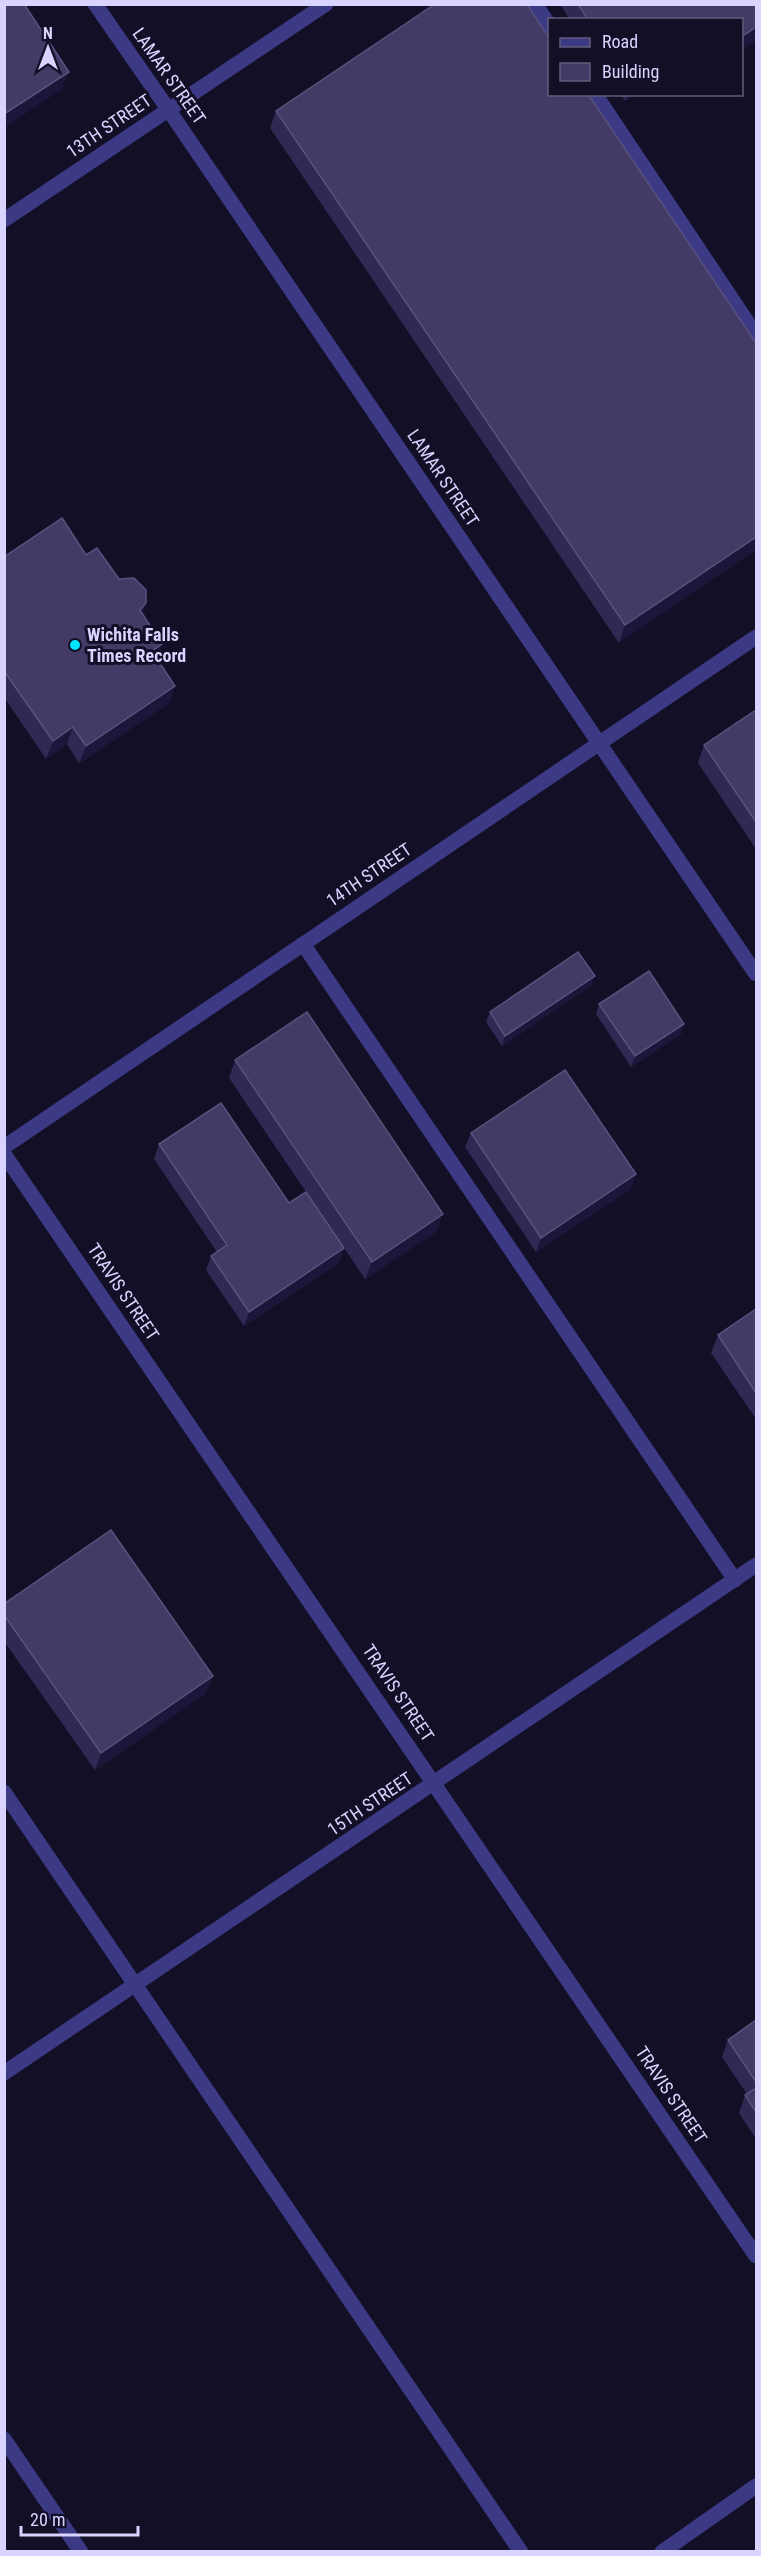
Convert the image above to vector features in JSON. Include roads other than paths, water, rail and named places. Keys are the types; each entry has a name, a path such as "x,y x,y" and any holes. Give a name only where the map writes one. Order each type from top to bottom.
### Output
{"street":[{"name":"LAMAR STREET","path":"95,4 756,974"},
{"name":"13TH STREET","path":"4,220 326,4"},
{"path":"535,4 548,24"},
{"path":"596,96 756,335"},
{"name":"14TH STREET","path":"4,1147 756,637"},
{"path":"303,944 735,1580"},
{"name":"TRAVIS STREET","path":"4,1154 436,1783 756,2256"},
{"name":"15TH STREET","path":"4,2073 756,1565"},
{"path":"4,1792 521,2552"},
{"path":"4,2439 81,2552"},
{"path":"662,2552 756,2486"}],"place":[{"name":"Wichita Falls Times Record","path":"75,645"}]}
